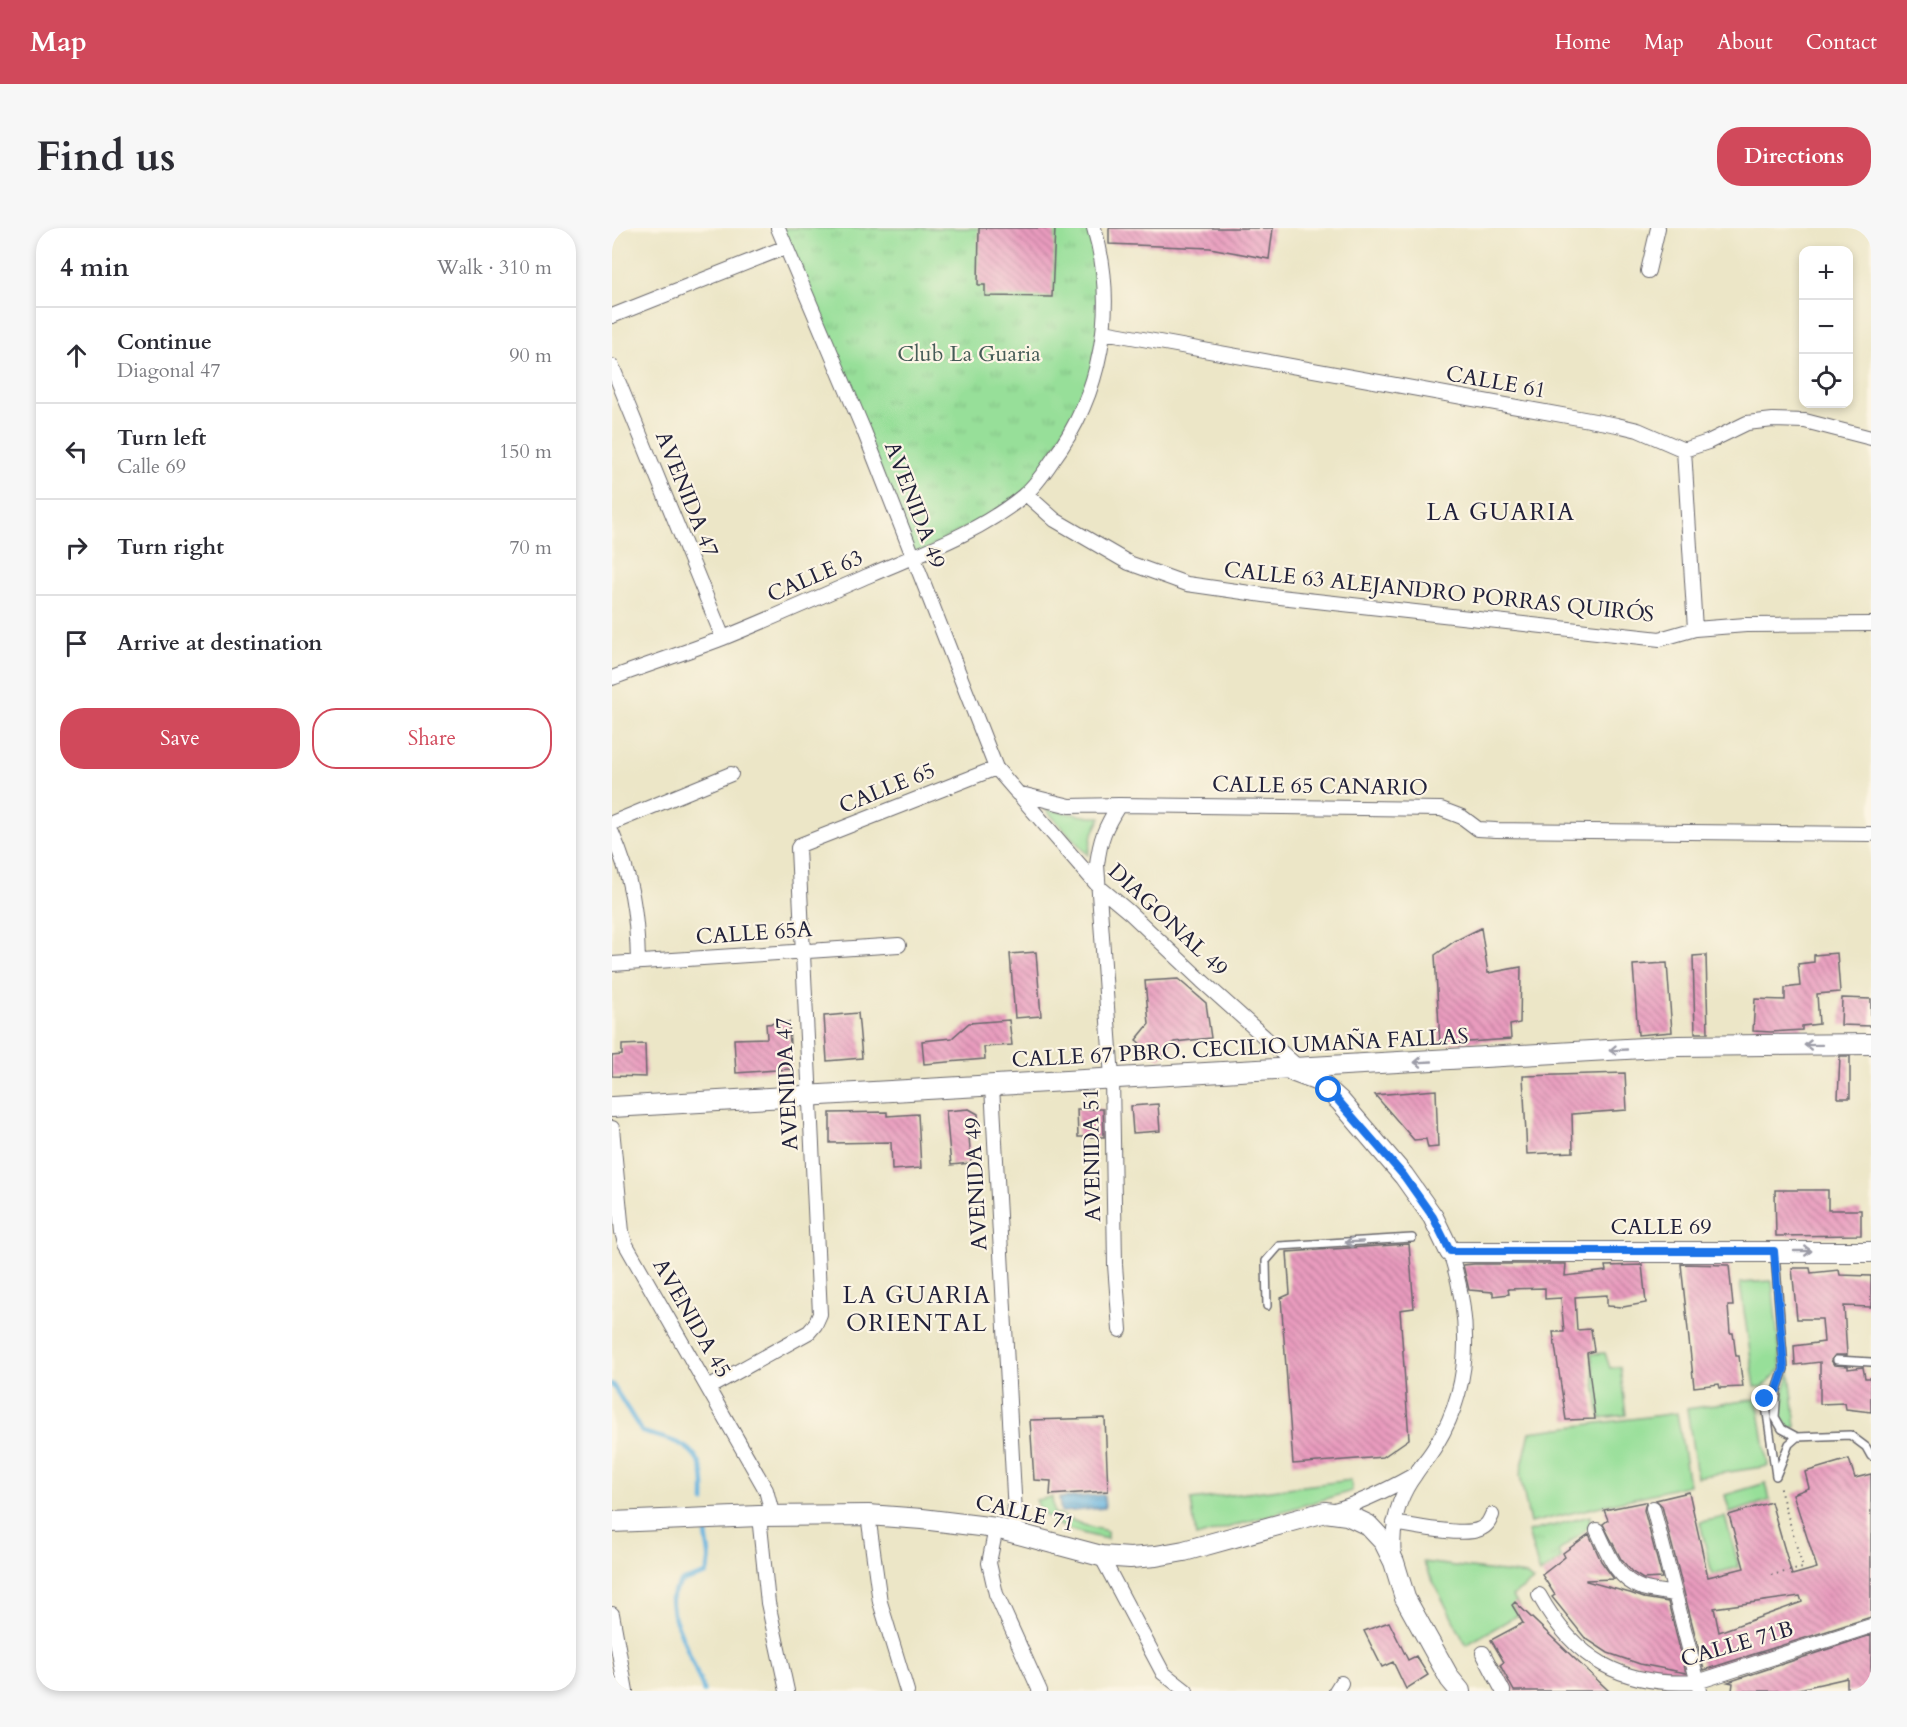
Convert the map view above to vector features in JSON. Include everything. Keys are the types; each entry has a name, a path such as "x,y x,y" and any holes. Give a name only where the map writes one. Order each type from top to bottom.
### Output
{"main road":[{"name":"CALLE 67 PBRO. CECILIO UMAÑA FALLAS","path":"612,1107 1678,1046 1871,1044"},
{"path":"1340,1101 1334,1091 1333,1080 1340,1073 1354,1066"},
{"path":"1277,1069 1305,1075 1318,1081 1340,1101 1404,1176 1433,1217 1450,1251"},
{"name":"CALLE 69","path":"1450,1251 1871,1252"},
{"path":"1325,1512 1347,1515 1368,1525 1384,1542 1394,1562 1405,1598 1450,1679 1460,1691"},
{"name":"CALLE 71","path":"612,1522 868,1515 996,1528 1101,1556 1130,1558 1184,1551 1325,1512"}],"street":[{"name":"AVENIDA 49","path":"778,228 864,431 996,768 1017,793"},
{"path":"1026,494 1066,443 1082,411 1100,357 1104,332 1101,261 1094,228"},
{"path":"1648,271 1658,228"},
{"path":"612,316 786,247"},
{"name":"CALLE 61","path":"1104,332 1227,356 1617,424 1638,430 1684,450"},
{"name":"AVENIDA 47","path":"612,366 723,638"},
{"path":"1695,629 1684,450 1708,442 1748,423 1773,420 1805,421 1871,438"},
{"name":"CALLE 63","path":"612,678 723,638 913,557 979,526 1026,494"},
{"name":"CALLE 63 ALEJANDRO PORRAS QUIRÓS","path":"1026,494 1055,520 1129,564 1187,584 1283,597 1660,639 1695,629 1746,625 1871,624"},
{"name":"CALLE 65","path":"797,852 800,845 996,768"},
{"path":"612,823 731,774"},
{"name":"CALLE 65 CANARIO","path":"1017,793 1070,806 1441,808 1462,817 1478,829 1497,830 1871,834"},
{"name":"DIAGONAL 49","path":"1017,793 1099,887 1299,1068"},
{"name":"AVENIDA 51","path":"1119,805 1104,829 1097,866 1112,1078 1115,1265 1120,1330"},
{"path":"612,833 624,860 632,890 638,931 638,962"},
{"name":"AVENIDA 47","path":"708,1388 809,1332 820,1314 797,852"},
{"name":"CALLE 65A","path":"612,964 899,945"},
{"name":"AVENIDA 49","path":"992,1086 1016,1532"},
{"name":"AVENIDA 45","path":"612,1128 625,1243 766,1490 768,1604 787,1691"},
{"path":"1394,1562 1392,1542 1398,1506 1414,1475 1436,1446 1453,1412 1462,1377 1466,1340 1464,1310 1459,1280 1450,1251"},
{"name":"CALLE 71","path":"1325,1512 1371,1497 1414,1475"},
{"path":"1653,1508 1699,1686"},
{"path":"868,1515 880,1602 907,1691"},
{"path":"1394,1523 1465,1532 1477,1531 1487,1526 1492,1515"},
{"path":"996,1528 989,1563 996,1594 1040,1691"},
{"path":"1597,1530 1616,1569 1625,1580 1642,1588 1675,1594"},
{"path":"1101,1556 1163,1673 1186,1691"},
{"name":"CALLE 71B","path":"1539,1595 1551,1616 1566,1635 1584,1652 1604,1665 1626,1675 1649,1681 1699,1686 1871,1626"},
{"path":"612,1614 616,1664 626,1691"},
{"path":"1483,1653 1503,1691"}],"lane":[{"path":"1267,1305 1266,1261 1279,1246 1412,1238"},
{"path":"1774,1251 1784,1369 1777,1390 1775,1417 1782,1429 1797,1437 1850,1435 1866,1447 1871,1456"},
{"path":"1837,1360 1871,1362"},
{"path":"1776,1476 1765,1399 1777,1390"},
{"path":"1776,1476 1789,1444 1797,1437"}],"path":[{"path":"1771,1575 1803,1568 1776,1476"}],"green space":[{"name":"Club La Guaria","path":"778,228 1094,228 1103,283 1092,385 1026,494 913,557"},
{"path":"1045,809 1101,817 1092,835 1088,855"},
{"path":"1772,1281 1781,1369 1763,1387 1755,1387 1740,1283"},
{"path":"1605,1353 1610,1368 1620,1367 1626,1415 1600,1418 1591,1354"},
{"path":"1790,1372 1796,1427 1788,1428 1781,1407"},
{"path":"1757,1399 1768,1466 1697,1477 1687,1409"},
{"path":"1677,1413 1689,1485 1530,1523 1520,1475 1530,1432"},
{"path":"1351,1480 1352,1491 1196,1537 1191,1500"},
{"path":"1766,1483 1770,1500 1730,1513 1725,1495"},
{"path":"1052,1497 1054,1513 1107,1531 1107,1539 1065,1528 1047,1517 1036,1500"},
{"path":"1590,1516 1590,1526 1558,1552 1562,1558 1540,1574 1528,1532"},
{"path":"1725,1517 1739,1567 1712,1574 1700,1522"},
{"path":"1423,1562 1526,1575 1533,1581 1512,1596 1523,1612 1466,1645"}],"water":[{"path":"1104,1495 1105,1508 1061,1512 1059,1498"}],"building":[{"path":"979,228 1055,228 1052,297 985,296 985,285 978,285"},
{"path":"1109,228 1273,228 1269,259 1210,248 1109,244"},
{"path":"1481,928 1488,973 1521,967 1520,1023 1510,1025 1511,1039 1440,1044 1435,955 1455,941"},
{"path":"1036,952 1041,1016 1015,1018 1010,954"},
{"path":"1837,953 1840,992 1817,994 1819,1024 1802,1026 1802,1030 1753,1031 1755,999 1785,1000 1785,988 1800,986 1798,964 1814,962 1814,955"},
{"path":"1706,955 1708,1033 1695,1033 1693,956"},
{"path":"1667,963 1672,1032 1638,1035 1633,965"},
{"path":"1178,979 1206,1003 1211,1038 1174,1042 1160,1059 1136,1040 1149,1024 1145,981"},
{"path":"1842,998 1871,999 1871,1026 1841,1025"},
{"path":"858,1013 862,1058 827,1061 824,1016"},
{"path":"1009,1020 1012,1045 984,1047 985,1059 924,1064 922,1041 952,1038 969,1023"},
{"path":"789,1022 791,1069 736,1073 734,1039 767,1038 766,1024"},
{"path":"645,1044 646,1077 612,1076 612,1056 622,1055 622,1045"},
{"path":"1840,1056 1850,1056 1850,1098 1838,1098"},
{"path":"1625,1073 1627,1110 1572,1114 1573,1152 1527,1154 1523,1076"},
{"path":"1436,1090 1438,1147 1428,1148 1426,1139 1414,1140 1375,1095"},
{"path":"1158,1104 1160,1131 1133,1133 1131,1106"},
{"path":"969,1109 978,1114 979,1135 969,1136 971,1163 951,1165 946,1111"},
{"path":"1077,1109 1103,1109 1104,1137 1078,1137"},
{"path":"887,1112 887,1116 918,1114 921,1168 892,1170 891,1142 830,1143 830,1113"},
{"path":"1775,1190 1828,1190 1828,1210 1861,1210 1861,1235 1776,1236"},
{"path":"1409,1244 1414,1308 1400,1310 1409,1439 1383,1457 1293,1464 1281,1298 1290,1294 1287,1252"},
{"path":"1566,1264 1565,1276 1606,1271 1605,1266 1642,1265 1646,1303 1623,1307 1607,1306 1607,1295 1575,1297 1577,1330 1591,1329 1594,1351 1587,1353 1595,1419 1566,1420 1553,1332 1564,1332 1561,1298 1545,1299 1545,1288 1508,1289 1509,1294 1493,1296 1493,1292 1469,1290 1463,1265"},
{"path":"1681,1264 1729,1265 1733,1306 1728,1306 1730,1333 1733,1333 1736,1356 1739,1356 1743,1387 1720,1388 1719,1384 1694,1387"},
{"path":"1792,1268 1810,1268 1811,1273 1839,1270 1840,1275 1871,1276 1871,1307 1844,1306 1847,1355 1835,1355 1831,1360 1834,1365 1848,1366 1848,1369 1863,1367 1865,1378 1871,1378 1871,1412 1846,1409 1845,1403 1820,1404 1820,1362 1795,1365 1794,1346 1824,1342 1822,1319 1797,1319"},
{"path":"1105,1418 1108,1491 1050,1495 1051,1481 1034,1480 1030,1420"},
{"path":"1849,1459 1855,1478 1871,1474 1871,1617 1704,1670 1662,1506 1656,1500 1689,1492 1708,1577 1744,1568 1729,1515 1771,1502 1792,1575 1817,1568 1793,1494 1809,1488 1805,1472","holes":["1800,1596 1802,1602 1719,1632 1714,1608"]},
{"path":"1646,1502 1644,1510 1662,1578 1643,1579 1632,1572 1621,1559 1603,1524 1608,1520 1604,1510"},
{"path":"1589,1534 1601,1561 1614,1579 1586,1581 1644,1598 1668,1602 1686,1673 1640,1664 1608,1653 1585,1638 1552,1597 1555,1595 1542,1575 1565,1557 1563,1553"},
{"path":"1515,1602 1609,1691 1514,1691 1500,1665 1504,1662 1491,1640 1523,1623 1512,1605"},
{"path":"1389,1622 1408,1660 1416,1656 1428,1675 1406,1689 1393,1662 1382,1667 1364,1631"},
{"path":"1871,1635 1871,1691 1847,1691 1847,1678 1790,1691 1732,1691 1733,1683 1728,1682"}],"waterway":[{"path":"612,1384 642,1432 678,1443 693,1453 703,1474 704,1502"},
{"path":"704,1691 673,1614 671,1599 681,1582 706,1574 709,1558 706,1532"}],"district":[{"name":"LA GUARIA","path":"1501,512"},
{"name":"LA GUARIA ORIENTAL","path":"917,1309"}],"route":[{"path":"1329,1090 1404,1176 1433,1217 1450,1251 1774,1251 1784,1369 1777,1390 1765,1399"}]}
